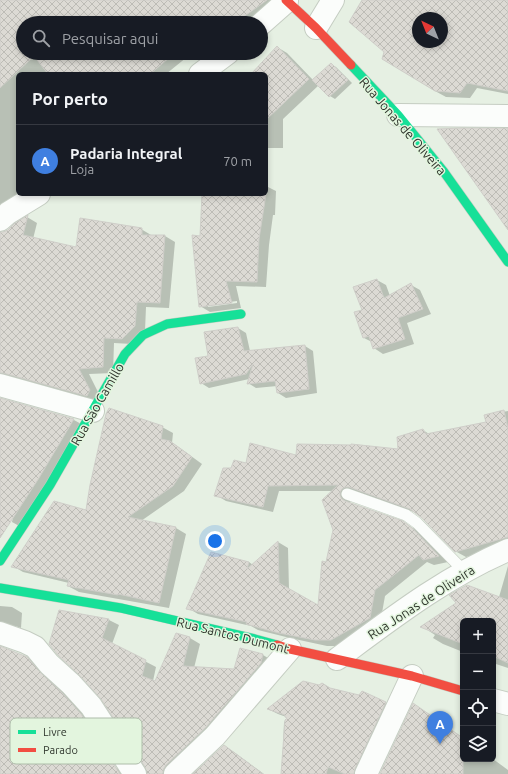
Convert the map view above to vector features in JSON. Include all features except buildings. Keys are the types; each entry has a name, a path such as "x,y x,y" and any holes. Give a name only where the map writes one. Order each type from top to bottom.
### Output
{"street":[{"path":"316,28 333,0"},
{"path":"268,18 286,1"},
{"name":"Rua Jonas de Oliveira","path":"286,1 316,28 398,115 444,172 508,262"},
{"path":"203,72 219,60"},
{"path":"398,115 508,116"},
{"path":"3,212 35,196"},
{"name":"Rua São Camillo","path":"0,561 50,485 125,354 143,335 167,324 241,314"},
{"path":"0,385 93,411"},
{"name":"Rua Jonas de Oliveira","path":"337,659 403,610 464,571 508,550"},
{"name":"Rua Santos Dumont","path":"0,588 121,608 255,639 290,649 412,676 460,690"},
{"path":"0,633 35,647 49,664 71,684 91,706 99,718"},
{"path":"175,774 215,736 290,649"},
{"path":"366,774 412,676"},
{"path":"496,701 508,704"},
{"path":"129,764 135,774"}],"lane":[{"path":"347,494 406,515 417,523 464,571"}],"traffic: fast":[{"path":"351,65 398,115 444,172 508,262"},
{"path":"0,561 50,485 125,354 143,335 167,324 241,314"},
{"path":"0,588 121,608 277,645"}],"traffic: jam":[{"path":"286,0 316,28 351,65"},
{"path":"277,645 412,676 460,690"}],"place":[{"name":"Padaria Integral","path":"440,744"}]}
